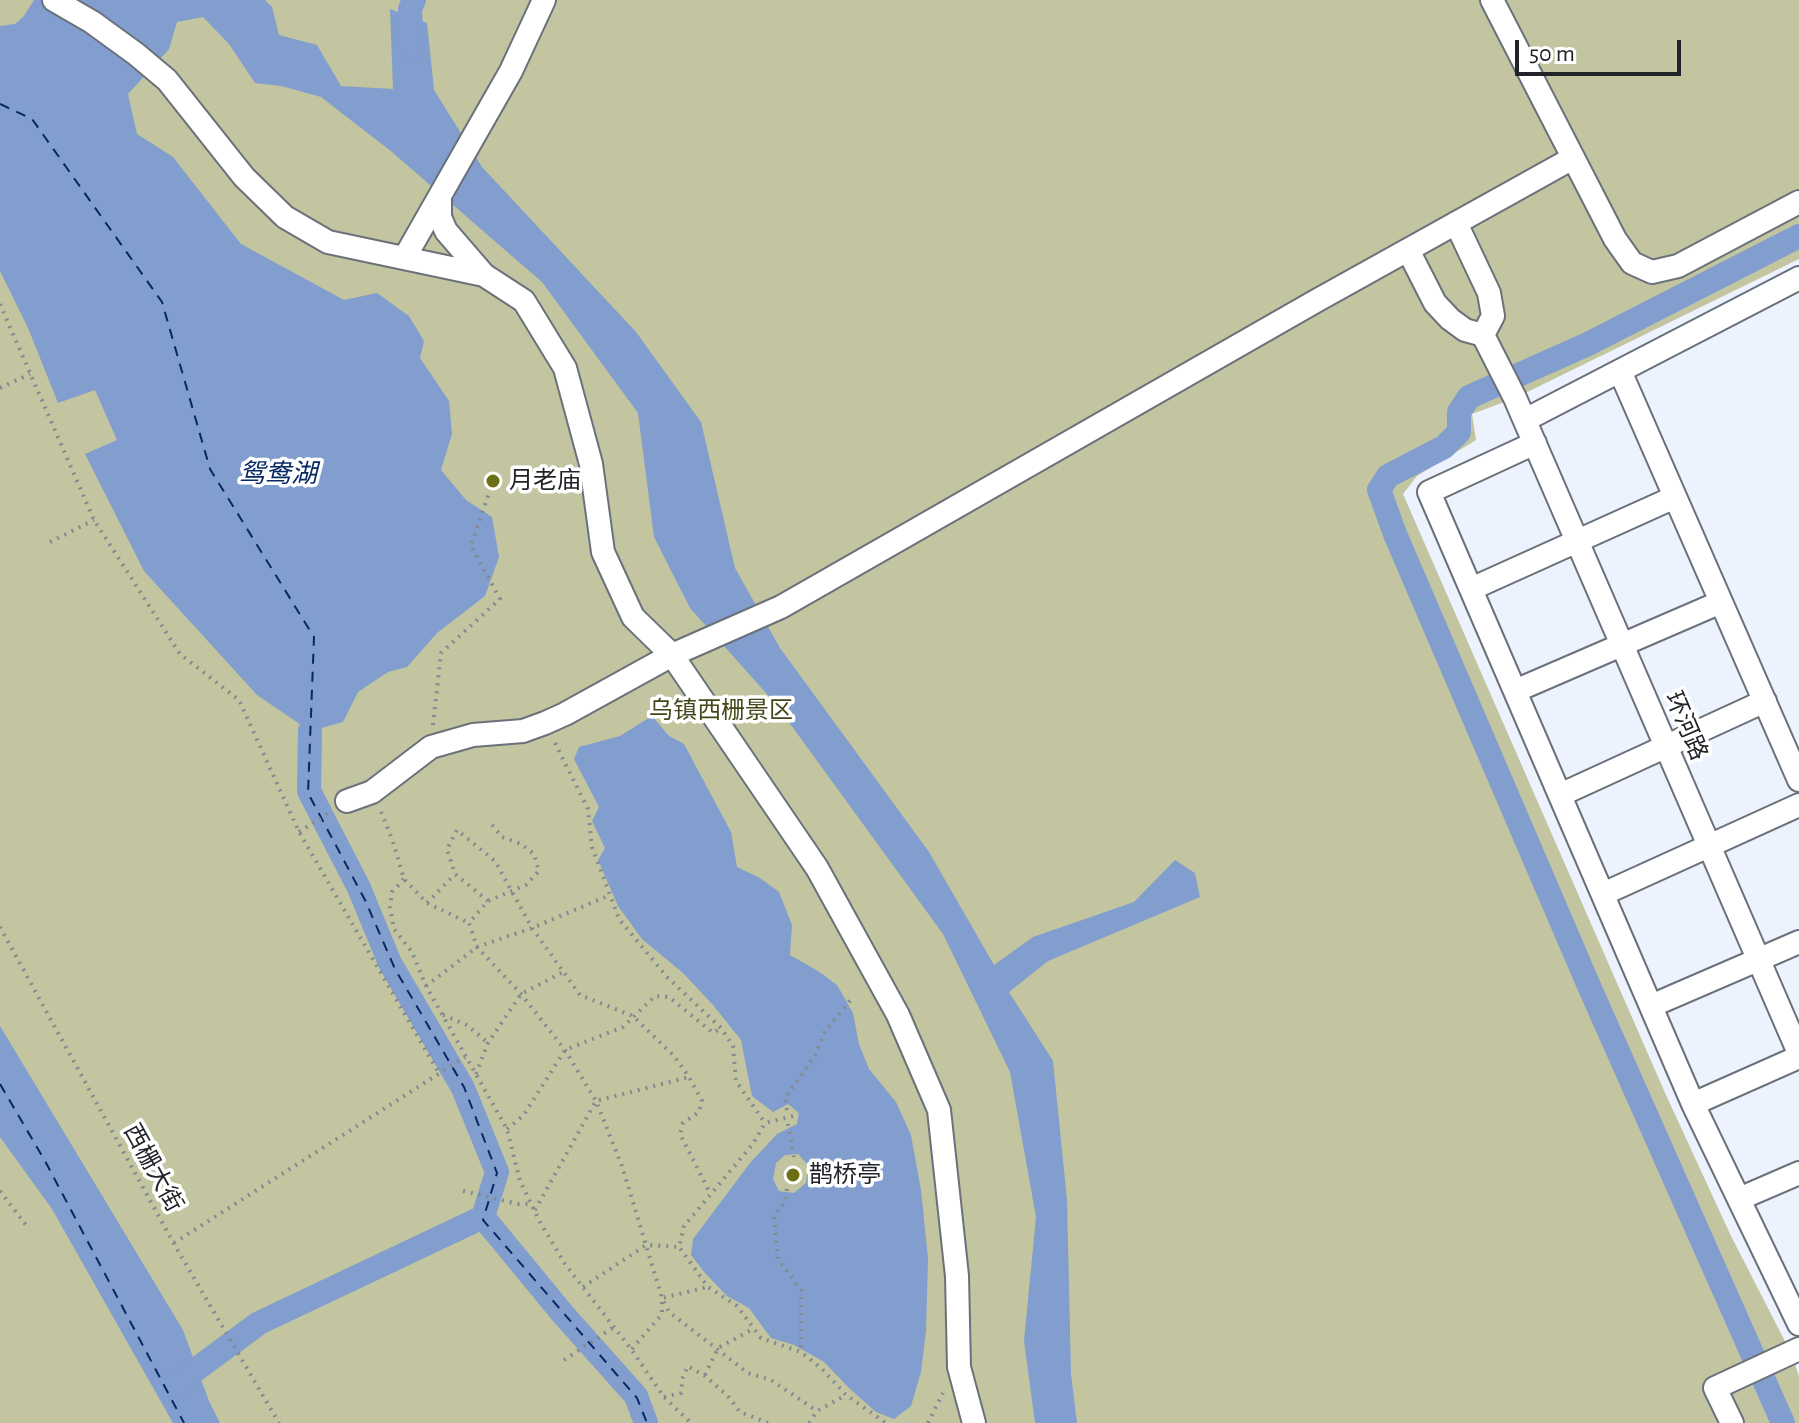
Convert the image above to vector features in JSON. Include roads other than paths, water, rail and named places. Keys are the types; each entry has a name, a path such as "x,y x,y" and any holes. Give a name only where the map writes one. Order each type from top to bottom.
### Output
{"street":[{"path":"54,0 103,30 167,80 244,177 285,217 328,242 484,275"},
{"path":"405,257 440,200 524,46 544,0"},
{"path":"1492,0 1615,239 1632,263 1652,272 1678,266 1799,202"},
{"path":"347,801 372,792 431,747 473,735 523,731 545,723 672,655 781,607 1573,158"},
{"path":"440,200 440,217 446,231 484,275 524,301 565,368 591,464 603,552 633,617 672,655 817,868 898,1015 939,1110 957,1276 959,1367 974,1423"},
{"path":"1408,250 1435,303 1457,325 1483,335 1493,316 1489,293 1456,223"},
{"path":"1525,420 1799,278"},
{"name":"环河路","path":"1483,335 1525,420 1799,1055"},
{"path":"1620,371 1799,780"},
{"path":"1535,443 1429,492 1693,1104 1799,1324"},
{"path":"1471,589 1675,497"},
{"path":"1515,691 1721,602"},
{"path":"1560,795 1765,701"},
{"path":"1603,894 1799,805"},
{"path":"1651,1006 1799,942"},
{"path":"1693,1104 1799,1055"},
{"path":"1739,1199 1799,1173"},
{"path":"1732,1423 1715,1388 1799,1349"}],"water":[{"name":"鸳鸯湖","path":"34,0 265,0 272,7 279,35 317,45 341,86 393,89 390,9 427,23 434,90 482,167 636,332 701,422 735,568 780,648 929,852 994,965 1033,937 1134,902 1175,860 1195,873 1200,897 1048,961 1009,992 1053,1061 1067,1200 1071,1374 1077,1423 1035,1423 1024,1341 1036,1217 1010,1072 943,934 775,703 690,608 654,537 638,413 542,282 392,152 321,97 281,86 255,83 229,44 203,17 177,22 169,49 128,94 137,134 173,157 241,244 344,300 377,293 409,316 424,341 420,358 449,401 452,434 441,470 466,500 492,517 499,557 485,596 437,633 407,667 388,672 358,692 343,722 310,731 257,695 144,571 85,454 117,440 95,390 58,403 28,328 0,271 0,26 15,24"},
{"path":"652,716 669,736 684,744 731,832 737,867 779,892 792,925 790,955 837,985 853,1013 859,1044 869,1069 896,1102 911,1135 928,1258 926,1331 921,1372 911,1406 894,1419 876,1412 824,1362 794,1345 771,1338 749,1308 727,1296 691,1255 693,1239 750,1163 777,1134 797,1124 799,1113 788,1104 773,1112 752,1096 741,1040 683,973 642,939 618,906 598,860 605,848 592,821 599,807 574,759 579,747 620,736","holes":["798,1154 808,1165 806,1183 794,1193 779,1191 773,1179 776,1163 785,1155"]},
{"path":"0,1026 183,1330 220,1423 173,1423 52,1209 0,1137"}],"waterway":[{"path":"412,49 410,9 414,0"},
{"path":"1783,1423 1589,986 1395,534 1379,490 1388,476 1444,447 1459,432 1459,412 1469,397 1588,344 1799,236"},
{"path":"175,1385 259,1323 483,1217 497,1172 463,1088 390,963 359,888 309,791 310,731"},
{"path":"483,1217 636,1396 646,1423"}],"place":[{"name":"月老庙","path":"493,481"},
{"name":"鹊桥亭","path":"793,1175"}],"park label":[{"name":"乌镇西栅景区","path":"721,711"}]}
